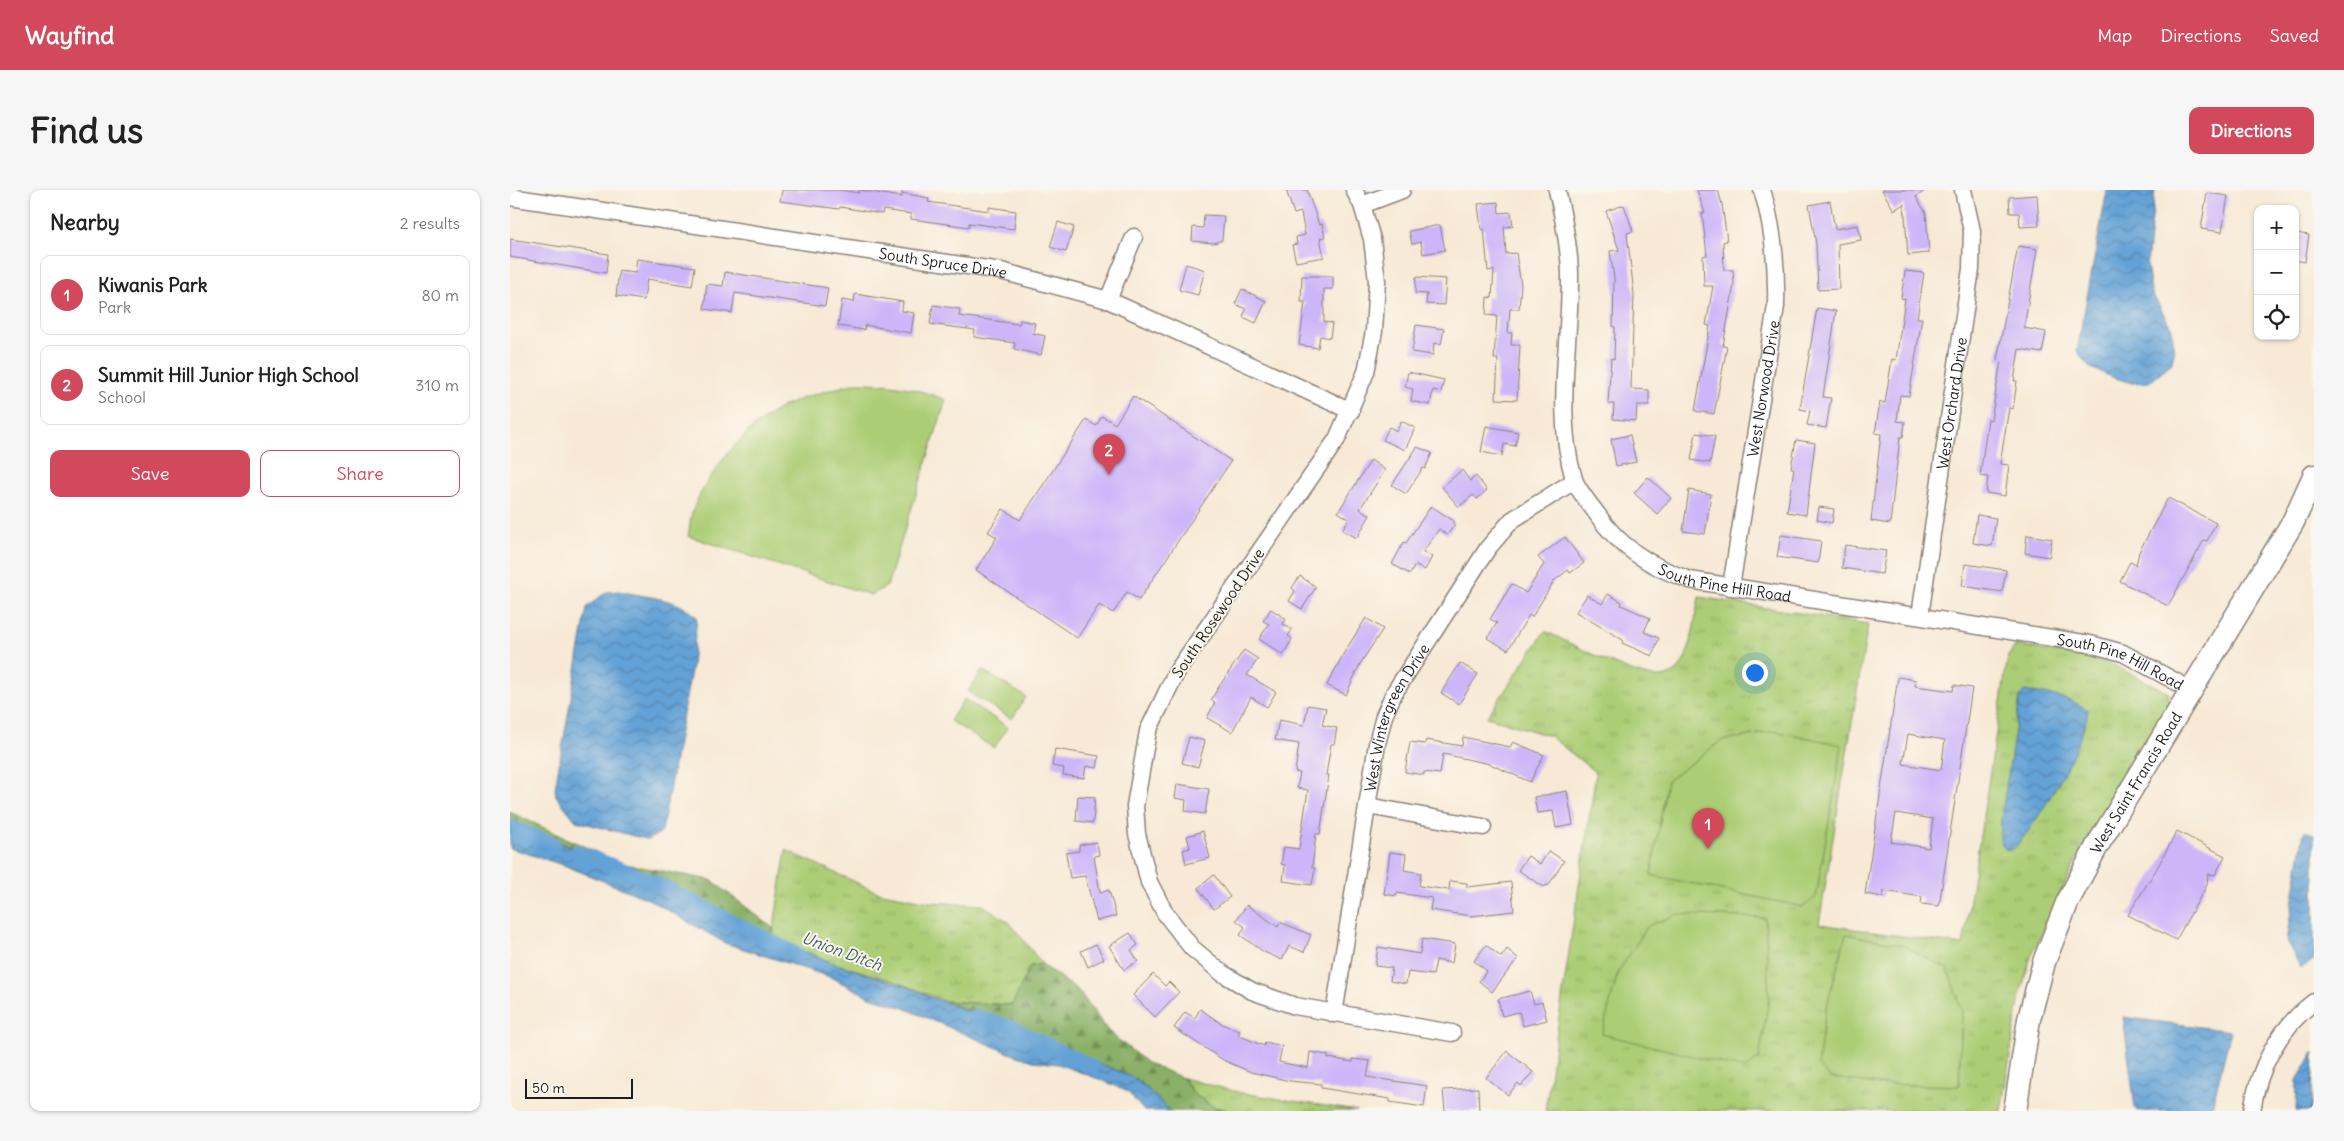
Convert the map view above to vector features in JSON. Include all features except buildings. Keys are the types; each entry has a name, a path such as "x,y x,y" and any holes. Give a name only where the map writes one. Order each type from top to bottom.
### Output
{"street":[{"name":"South Rosewood Drive","path":"1354,190 1362,205 1372,239 1377,281 1374,331 1366,372 1351,411 1337,439 1176,674 1148,731 1135,806 1137,834 1149,882 1165,914 1192,948 1222,973 1252,991 1295,1006 1452,1033"},
{"path":"1362,205 1402,190"},
{"name":"South Pine Hill Road","path":"1557,190 1562,210 1570,271 1565,385 1566,442 1574,481 1605,526 1628,548 1664,571 1690,580 2096,645 2123,653 2192,691"},
{"name":"West Norwood Drive","path":"1732,587 1776,306 1777,274 1774,237 1762,190"},
{"name":"West Orchard Drive","path":"1920,616 1971,269 1972,232 1963,190"},
{"name":"South Spruce Drive","path":"510,197 1002,271 1108,300 1351,411"},
{"path":"1108,300 1134,237"},
{"name":"West Saint Francis Road","path":"2015,1111 2029,1019 2044,962 2067,902 2097,846 2293,522 2314,476"},
{"name":"West Wintergreen Drive","path":"1334,1014 1377,744 1384,716 1394,693 1409,667 1488,548 1512,520 1574,481"},
{"path":"1368,806 1483,827"},
{"path":"2252,1111 2254,1093 2268,1056 2286,1028 2314,1002"}],"green space":[{"path":"856,383 902,387 946,400 887,586 871,595 688,536 692,513 707,482 730,451 758,424 786,405 812,395"},
{"path":"1699,597 1868,624 1819,924 1963,945 2008,656 2016,645 2111,664 2169,693 2168,708 2081,850 2031,956 2020,995 2001,1111 1545,1111 1596,773 1550,736 1487,717 1545,631 1602,659 1635,672 1659,677 1673,673 1680,667 1687,652"},
{"path":"982,670 1026,697 1012,719 968,692"},
{"path":"964,699 1008,727 994,748 950,721"},
{"path":"1775,731 1842,745 1816,897 1803,907 1651,875 1667,781 1721,741"},
{"path":"510,812 620,863 711,880 773,928 771,945 718,923 641,880 550,838 525,836 510,829"},
{"path":"786,850 877,892 930,902 983,905 1010,923 1042,964 1030,967 1012,1005 945,1001 891,980 830,962 810,953 771,945"},
{"path":"1678,914 1765,918 1769,999 1759,1058 1745,1069 1602,1034 1618,972 1648,926"},
{"path":"1846,934 1902,945 1948,969 1962,1012 1959,1086 1879,1084 1831,1078 1818,1065 1825,1013"},
{"path":"1042,964 1079,991 1108,1031 1147,1063 1183,1078 1195,1095 1212,1106 1229,1111 1170,1111 1137,1080 1109,1067 1054,1052 985,1017 945,1001 1012,1005 1030,966"},
{"path":"1183,1078 1242,1093 1357,1111 1229,1111 1212,1106 1195,1095"}],"water":[{"path":"2107,190 2155,190 2147,264 2151,291 2172,329 2174,353 2172,363 2149,382 2132,383 2112,377 2089,367 2077,351"},
{"path":"620,591 671,602 690,611 697,617 692,665 662,831 649,840 576,821 556,796 555,788 587,607 606,592"},
{"path":"2024,691 2065,699 2088,710 2078,742 2058,784 2034,823 2012,850 2005,849 2000,840 2001,820 2020,697"},
{"path":"510,829 525,836 550,838 641,880 745,936 765,943 810,953 830,962 917,990 930,997 985,1017 1054,1052 1109,1067 1138,1080 1170,1111 1144,1111 1128,1092 1104,1081 1058,1064 1033,1061 1009,1053 904,1008 870,997 830,977 725,943 648,899 566,866 510,848"},
{"path":"2304,831 2314,834 2314,960 2301,968 2286,941"},
{"path":"2123,1017 2231,1031 2211,1111 2137,1111 2135,1108"},
{"path":"2314,1052 2311,1111 2296,1111 2297,1080"}],"waterway":[{"name":"Union Ditch","path":"510,827 553,844"},
{"name":"Union Ditch","path":"577,852 651,881 798,955"},
{"name":"Union Ditch","path":"976,1016 1012,1028 1092,1067"}],"place":[{"name":"Summit Hill Junior High School","path":"1109,475"},
{"name":"Kiwanis Park","path":"1708,849"}]}
